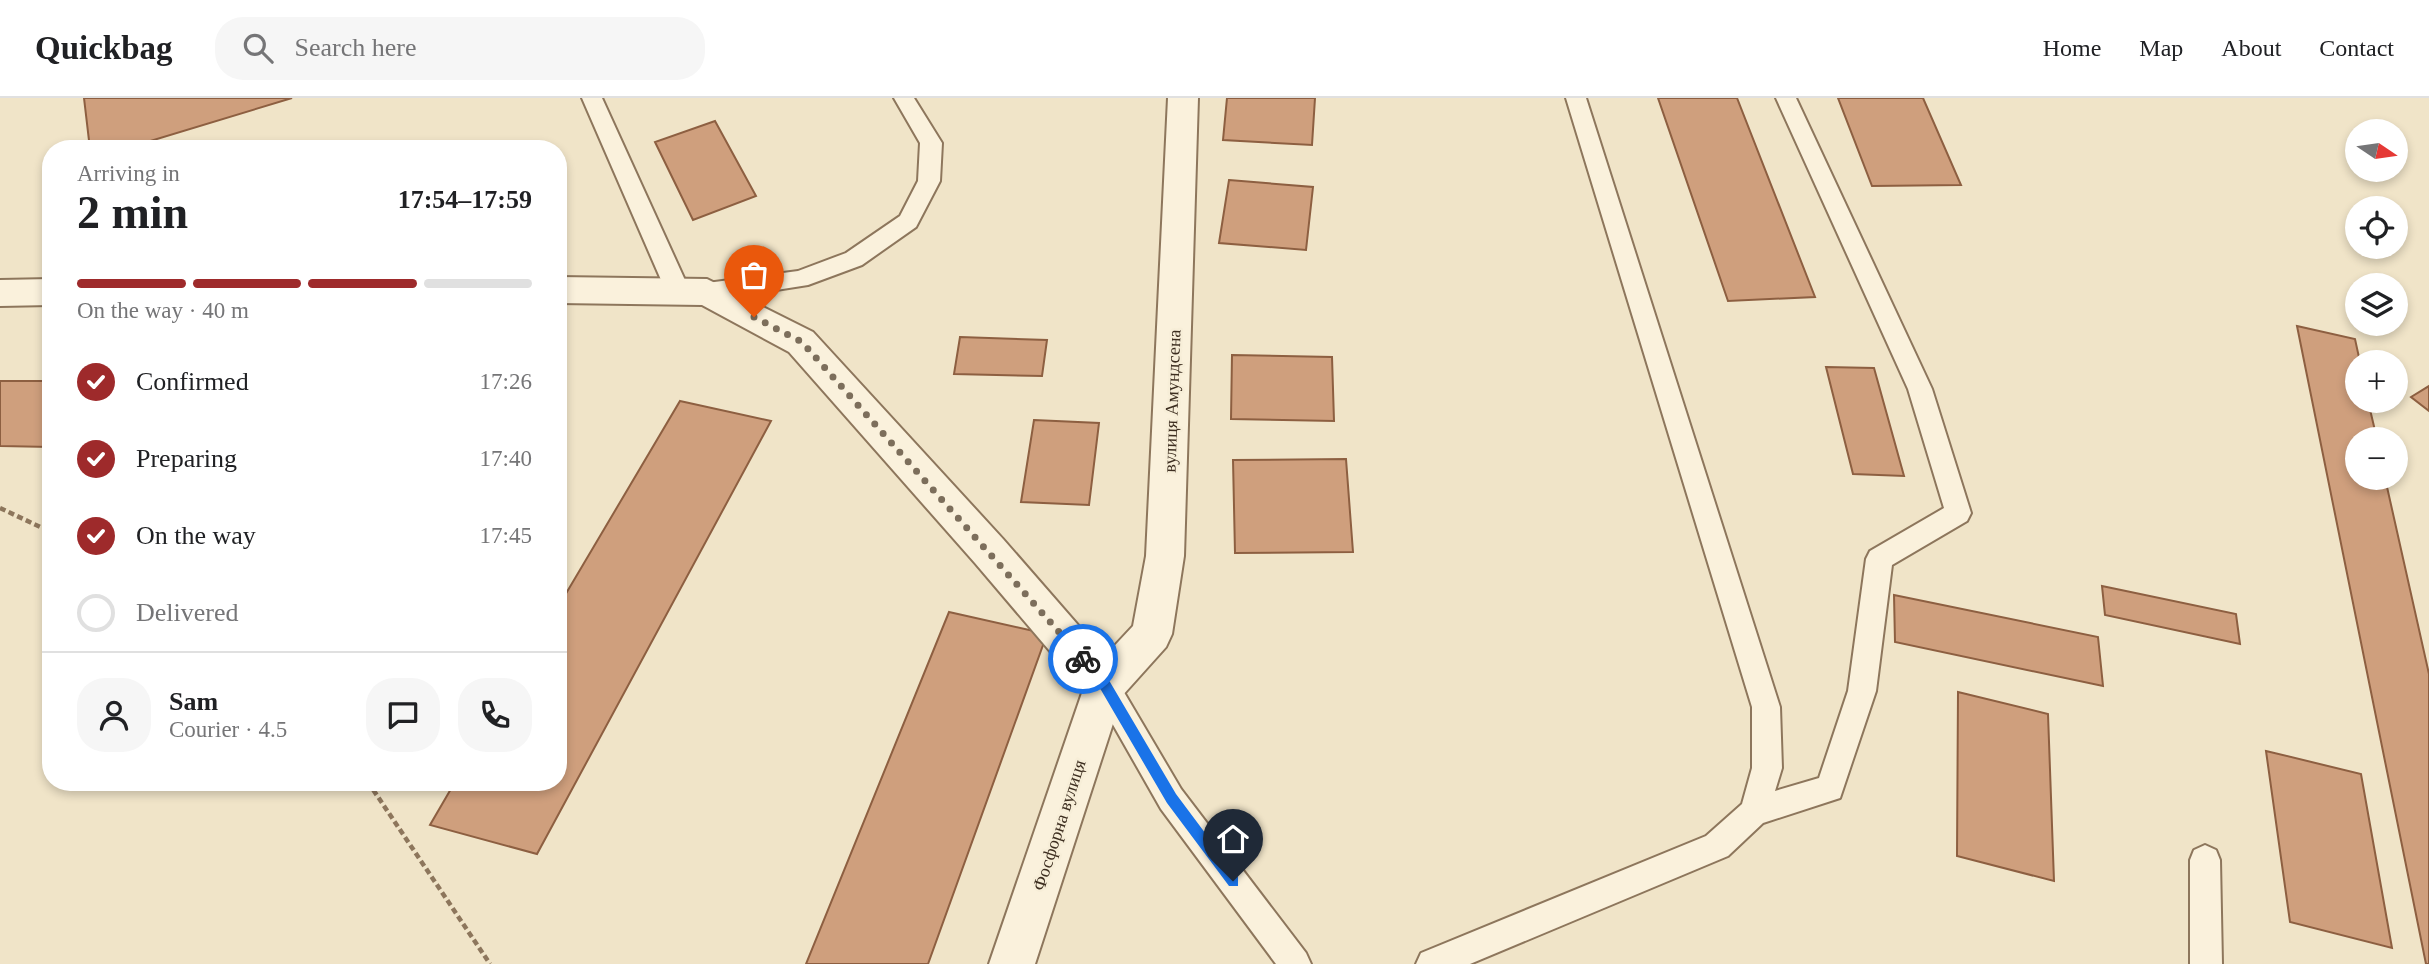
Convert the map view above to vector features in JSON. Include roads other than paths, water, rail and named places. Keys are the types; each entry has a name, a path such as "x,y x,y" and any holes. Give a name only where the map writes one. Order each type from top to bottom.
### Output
{"street":[{"name":"вулиця Амундсена","path":"1105,686 1152,634 1166,556 1183,98"},
{"path":"567,290 692,291 802,342 989,551 1105,686"},
{"path":"0,293 42,292"},
{"name":"Фосфорна вулиця","path":"1013,964 1105,686"}],"lane":[{"path":"592,98 692,291 800,279 854,259 908,221 929,181 931,143 904,98"},
{"path":"1576,98 1766,706 1767,768 1754,812"},
{"path":"1432,964 1717,846 1754,812 1830,788 1862,691 1879,559 1958,513 1920,389 1786,98"},
{"path":"1105,686 1171,799 1295,964"},
{"path":"2205,860 2206,964"}]}
